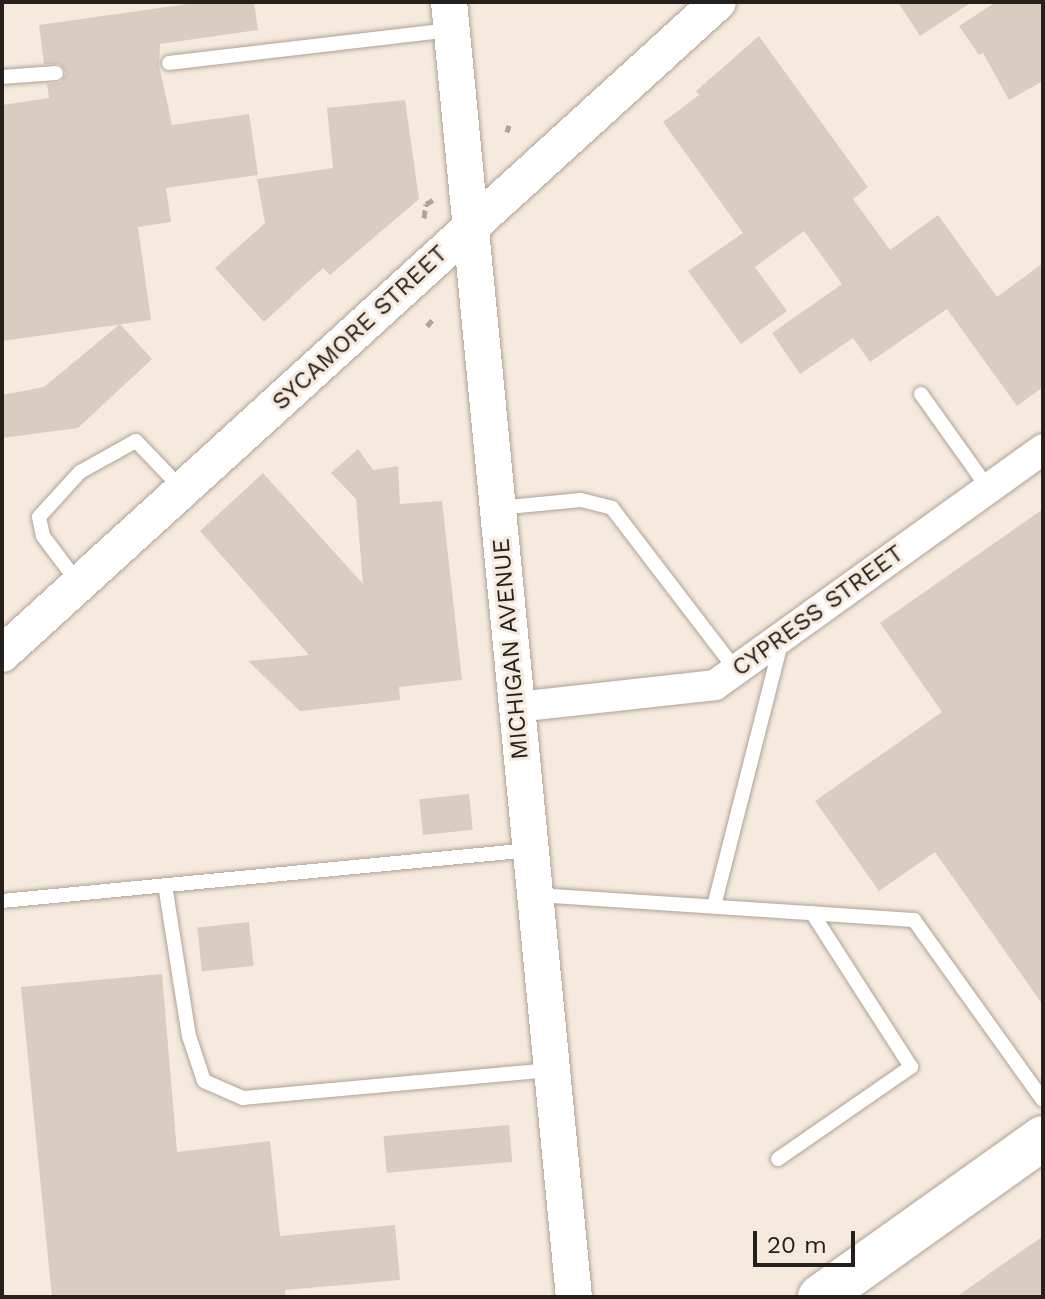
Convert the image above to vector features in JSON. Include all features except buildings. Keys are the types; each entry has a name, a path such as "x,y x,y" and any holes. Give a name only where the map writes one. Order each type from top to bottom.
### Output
{"main road":[{"path":"820,1297 1043,1138"}],"street":[{"name":"SYCAMORE STREET","path":"2,654 718,2"},
{"name":"MICHIGAN AVENUE","path":"451,16 574,1297"},
{"name":"CYPRESS STREET","path":"517,707 715,685 1043,449"}],"lane":[{"path":"169,63 451,16"},
{"path":"2,77 56,73"},
{"path":"921,394 988,488"},
{"path":"80,585 43,536 39,517 80,472 136,441 184,490"},
{"path":"498,508 581,500 612,508 736,670"},
{"path":"714,906 783,636"},
{"path":"2,901 531,850"},
{"path":"165,885 189,1036 204,1081 243,1098 552,1070"},
{"path":"535,895 914,920 1043,1100"},
{"path":"778,1159 911,1067 812,913"}],"path":[{"path":"424,218 426,204"},
{"path":"427,326 433,319"}]}
